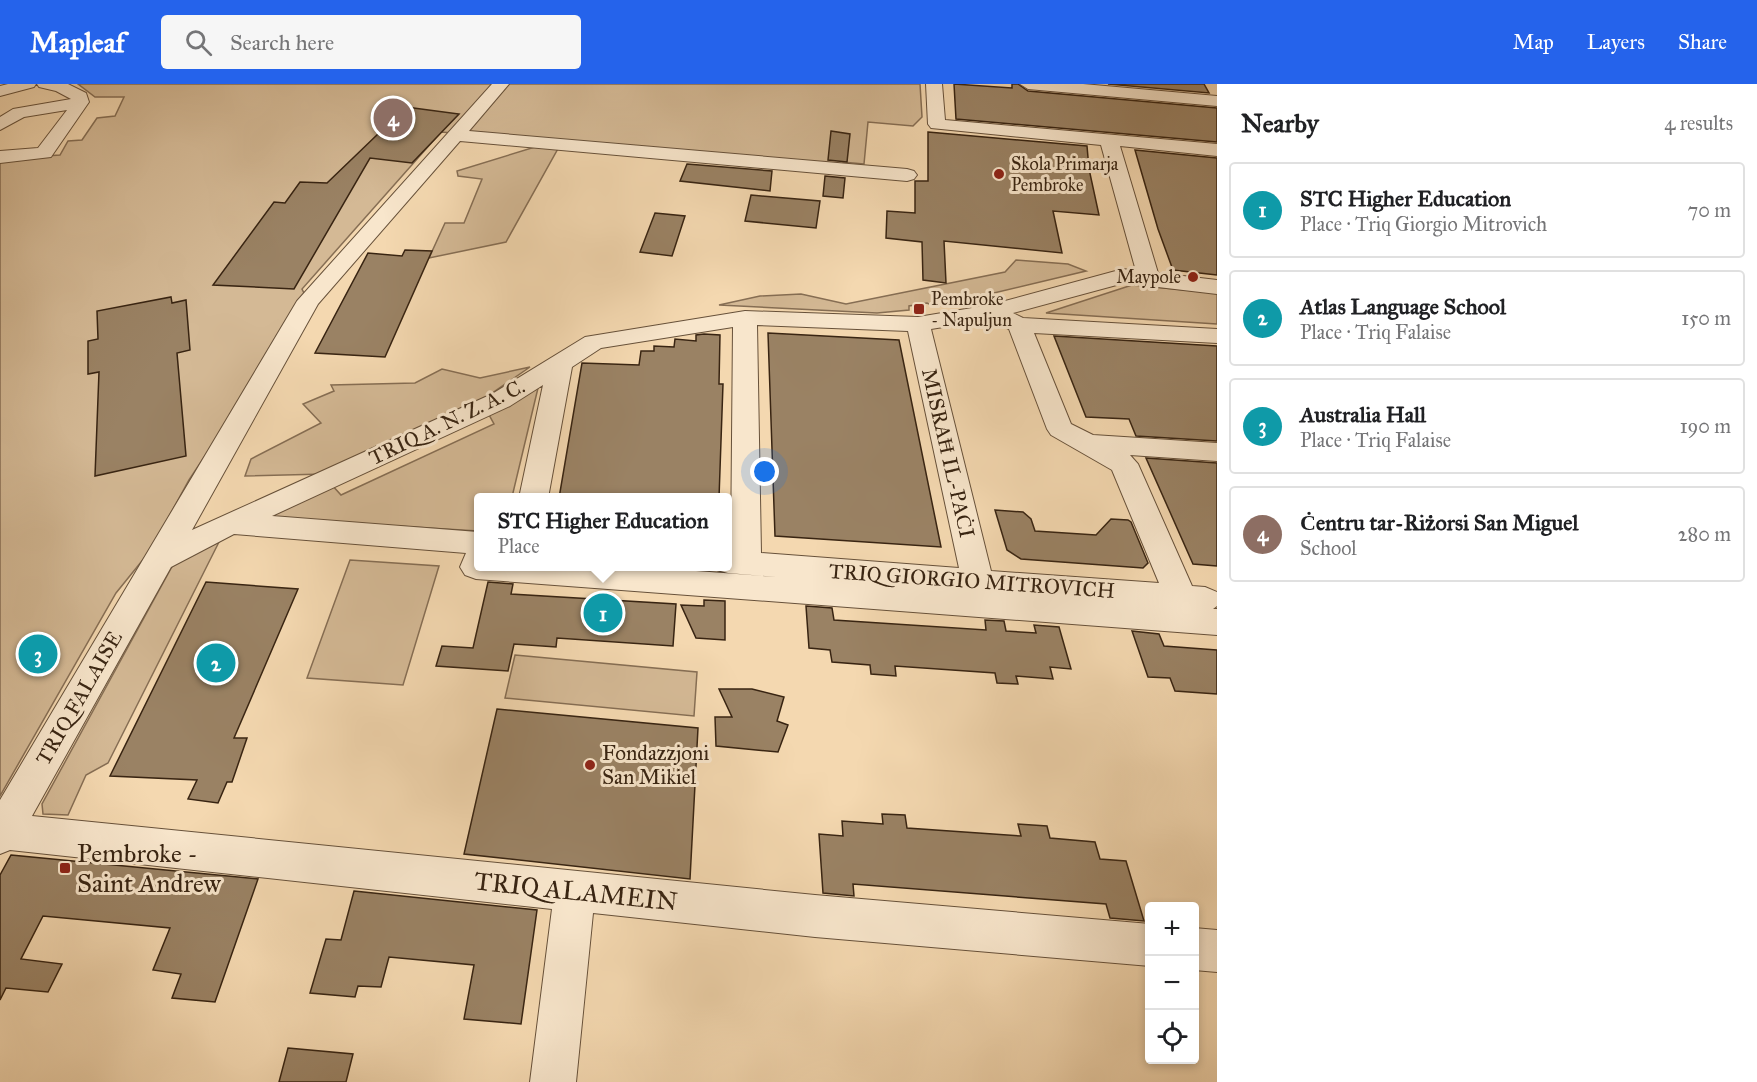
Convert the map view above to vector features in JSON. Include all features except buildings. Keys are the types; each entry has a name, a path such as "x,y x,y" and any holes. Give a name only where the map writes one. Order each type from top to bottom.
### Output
{"street":[{"path":"0,91 28,84"},
{"path":"45,84 61,87 80,97 81,102"},
{"name":"TRIQ FALAISE","path":"1,833 308,301 501,84"},
{"path":"934,84 937,124 1217,150"},
{"path":"1028,84 1217,101"},
{"path":"1212,84 1217,93"},
{"path":"0,125 19,112 81,102"},
{"path":"0,157 44,153 81,102"},
{"path":"455,135 907,175"},
{"path":"1109,141 1149,279"},
{"name":"TRIQ A. N. Z. A. C.","path":"158,560 501,400 594,342 744,318 918,324 992,312 1123,276 1217,287"},
{"path":"992,312 1019,325 1217,336"},
{"path":"737,563 744,318"},
{"name":"MISRAĦ IL-PAĊI","path":"918,324 978,581"},
{"path":"1019,325 1060,429 1124,464 1181,597"},
{"path":"534,493 560,363"},
{"path":"1090,444 1217,452"},
{"path":"231,524 474,543"},
{"name":"TRIQ GIORGIO MITROVICH","path":"737,563 1217,600"},
{"path":"530,571 1217,622"},
{"name":"TRIQ ALAMEIN","path":"1,833 815,916 1145,945"},
{"path":"553,1082 575,891"},
{"path":"1199,949 1217,951"}],"shaded area":[{"path":"78,84 920,84 922,117 913,126 868,122 864,164 843,162 844,165 441,132 302,289 308,301 189,480 150,551 116,593 0,796 0,159 60,155 68,141 82,140 97,118 115,116 124,97 95,97"},
{"path":"548,143 560,145 506,242 429,258 445,223 464,223 482,179 458,176 457,171"},
{"path":"1016,260 1068,264 1086,271 935,307 927,303 909,306 909,310 877,313 719,305 760,296 801,294 846,304 1005,272"},
{"path":"1132,285 1217,293 1217,324 1046,313"},
{"path":"530,367 482,400 325,474 245,476 251,459 321,423 303,404 334,391 331,385 415,383 442,369 480,378"},
{"path":"538,388 513,493 474,493 474,531 265,518 331,484 341,495 494,424 488,413"},
{"path":"219,542 108,763 86,775 68,815 43,814 42,804 174,563"},
{"path":"350,560 439,566 403,685 307,678"},
{"path":"515,655 697,672 694,716 505,698"}],"place":[{"name":"Ċentru tar-Riżorsi San Miguel","path":"393,118"},
{"name":"Skola Primarja Pembroke","path":"999,174"},
{"name":"Maypole","path":"1193,277"},
{"name":"Pembroke - Napuljun","path":"919,309"},
{"name":"STC Higher Education","path":"603,613"},
{"name":"Australia Hall","path":"38,654"},
{"name":"Atlas Language School","path":"216,663"},
{"name":"Fondazzjoni San Mikiel","path":"590,765"},
{"name":"Pembroke - Saint Andrew","path":"65,868"}]}
